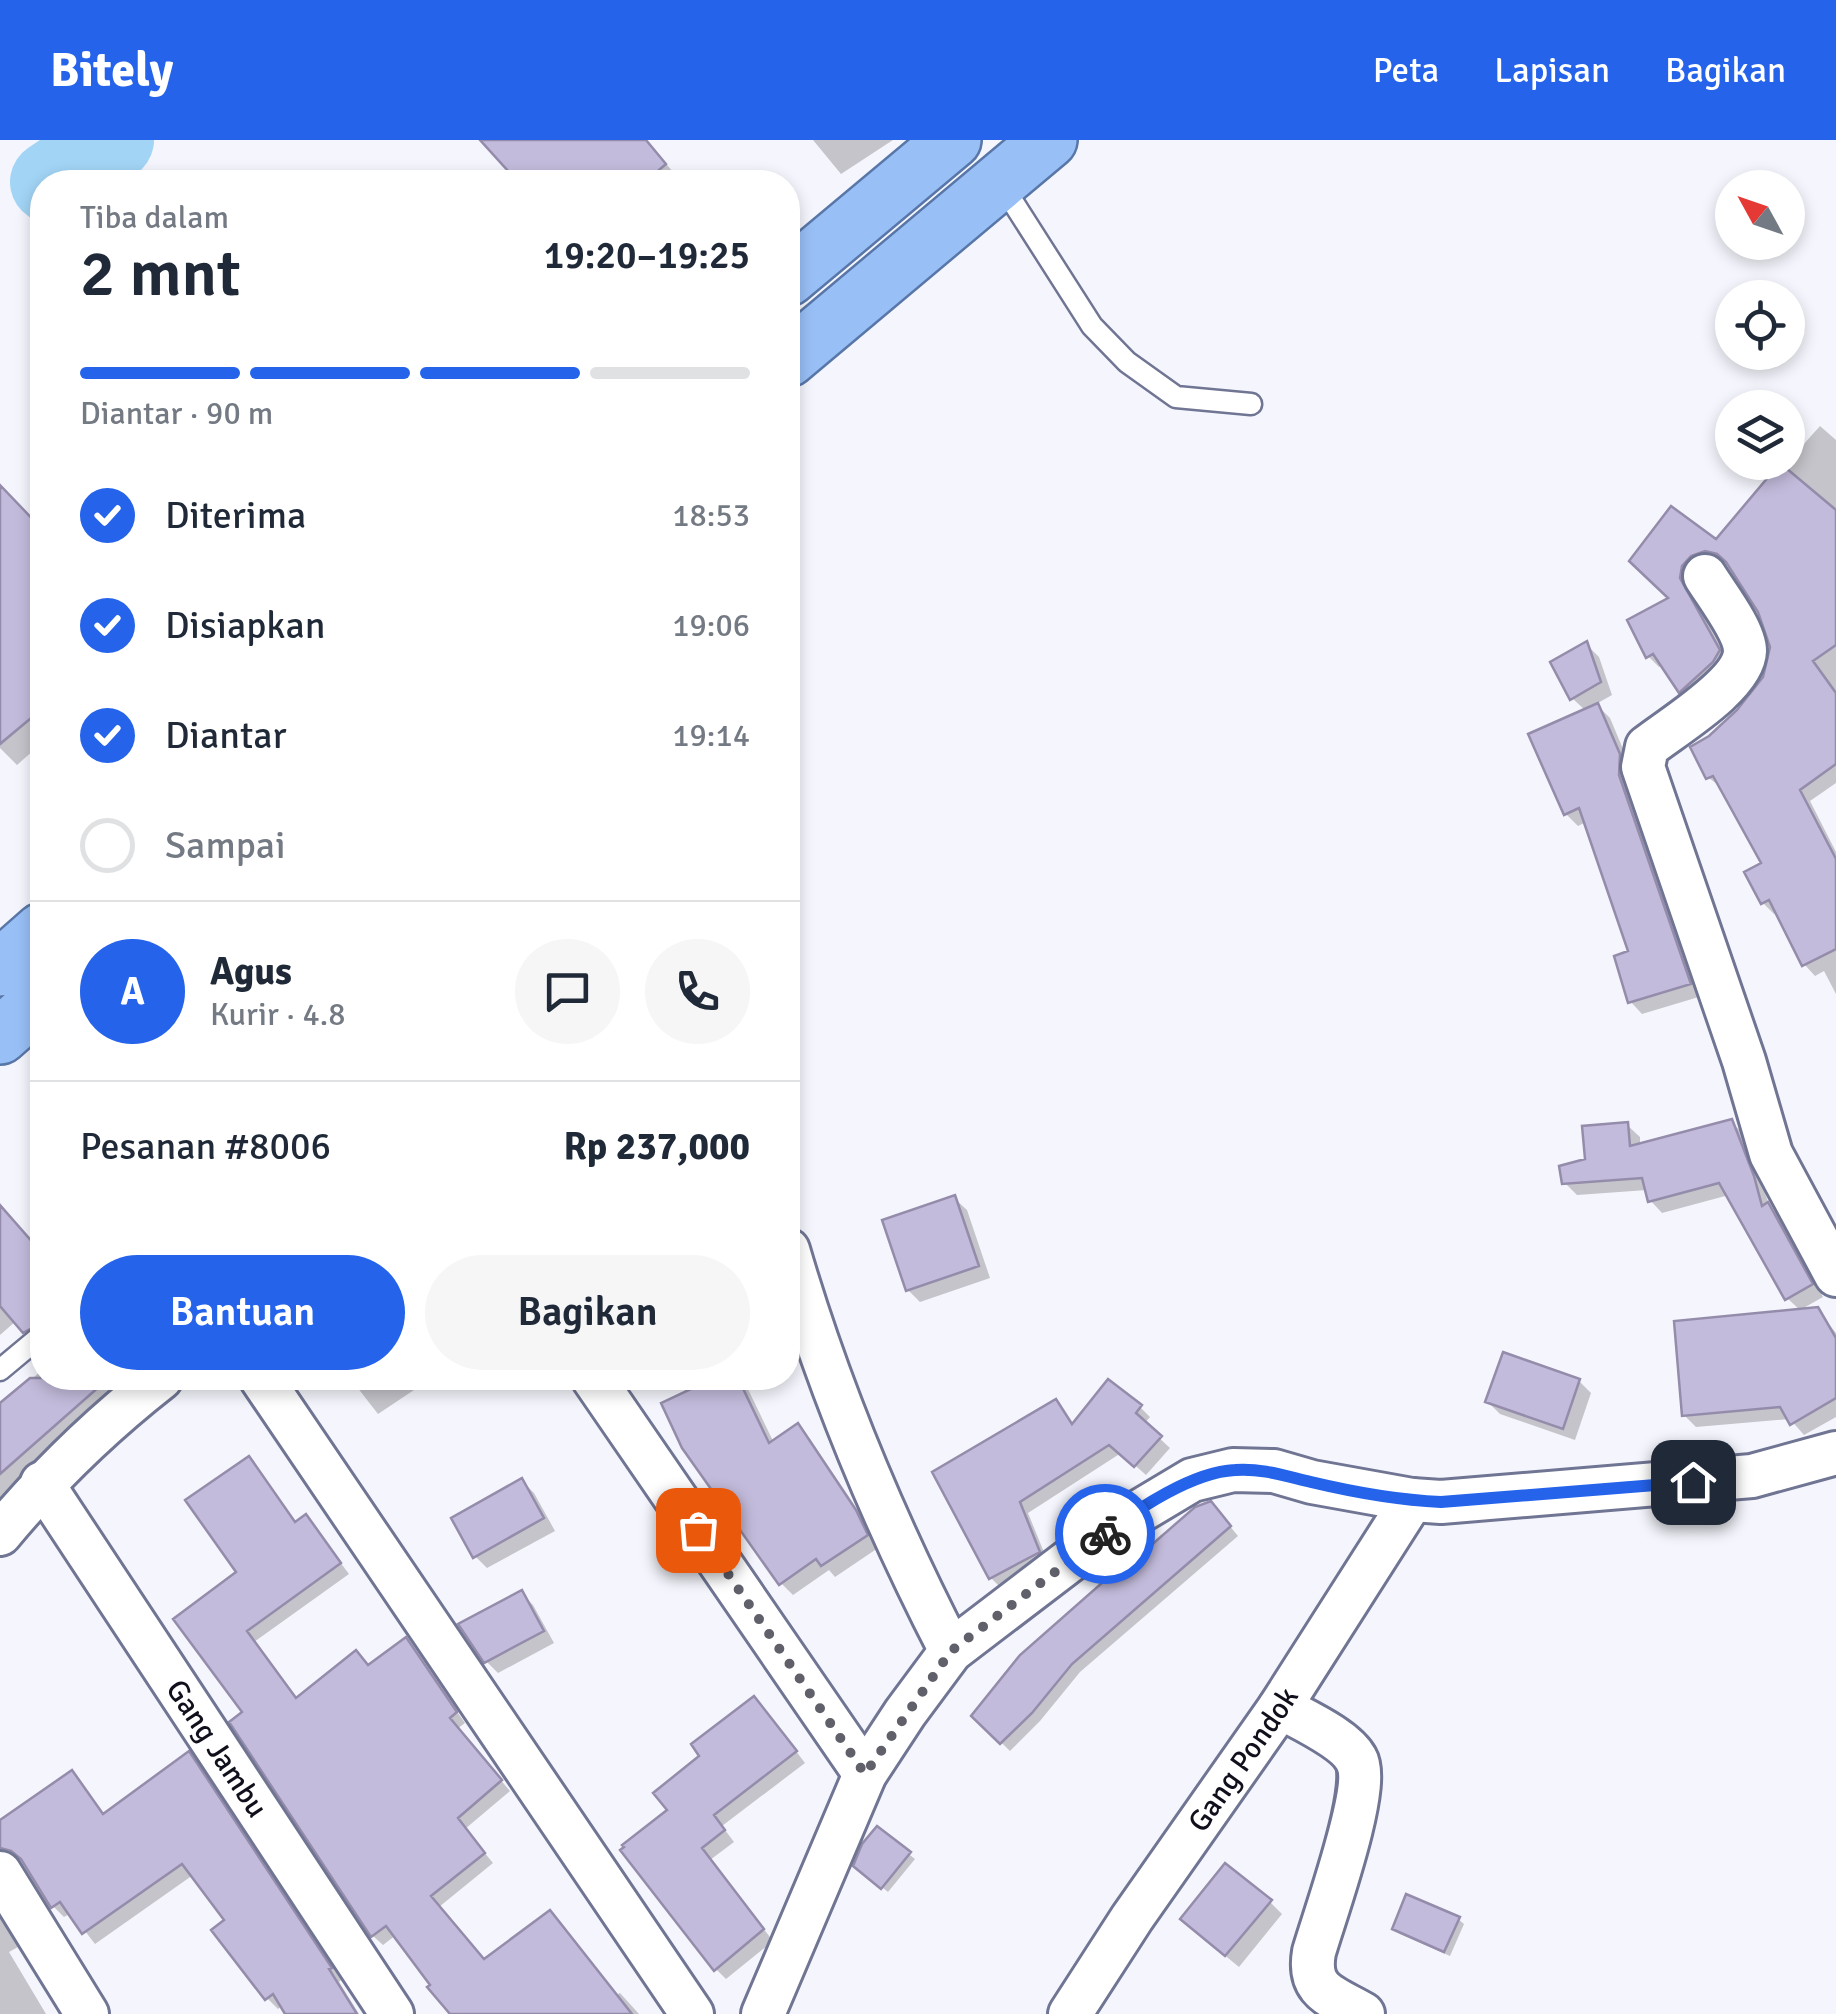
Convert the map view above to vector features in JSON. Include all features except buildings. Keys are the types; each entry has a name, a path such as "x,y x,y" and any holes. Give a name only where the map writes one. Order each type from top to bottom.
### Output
{"highway":[{"path":"856,304 801,267 954,140"},
{"path":"800,349 1050,140"},
{"path":"0,968 30,942"},
{"path":"0,1036 30,1010"}],"street":[{"path":"1705,576 1742,636 1745,652 1739,670 1727,684 1647,747 1642,767 1744,1061 1771,1154 1836,1275"},
{"path":"800,1289 826,1374 874,1494 951,1651"},
{"path":"0,1534 42,1483 108,1419 145,1390"},
{"path":"269,1390 692,2014"},
{"path":"601,1390 865,1774"},
{"path":"763,2014 865,1774 951,1651 1115,1526 1192,1480 1233,1470 1441,1502 1752,1476 1836,1453"},
{"name":"Gang Jambu","path":"42,1483 392,2014"},
{"name":"Gang Pondok","path":"1070,2014 1132,1918 1280,1707 1412,1500"},
{"path":"1280,1707 1340,1743 1356,1758 1361,1774 1350,1832 1310,1972 1315,1984 1325,1992 1364,2014"},
{"path":"0,1874 86,2014"}],"lane":[{"path":"1001,183 1092,326 1127,362 1176,396 1251,404"},
{"path":"0,1370 30,1346"}],"waterway":[{"path":"69,170 113,140"}],"way so far":[{"path":"698,1530 865,1774 951,1651 1105,1534"}],"route":[{"path":"1105,1534 1192,1480 1233,1470 1274,1472 1412,1500 1441,1502 1693,1482"}]}
